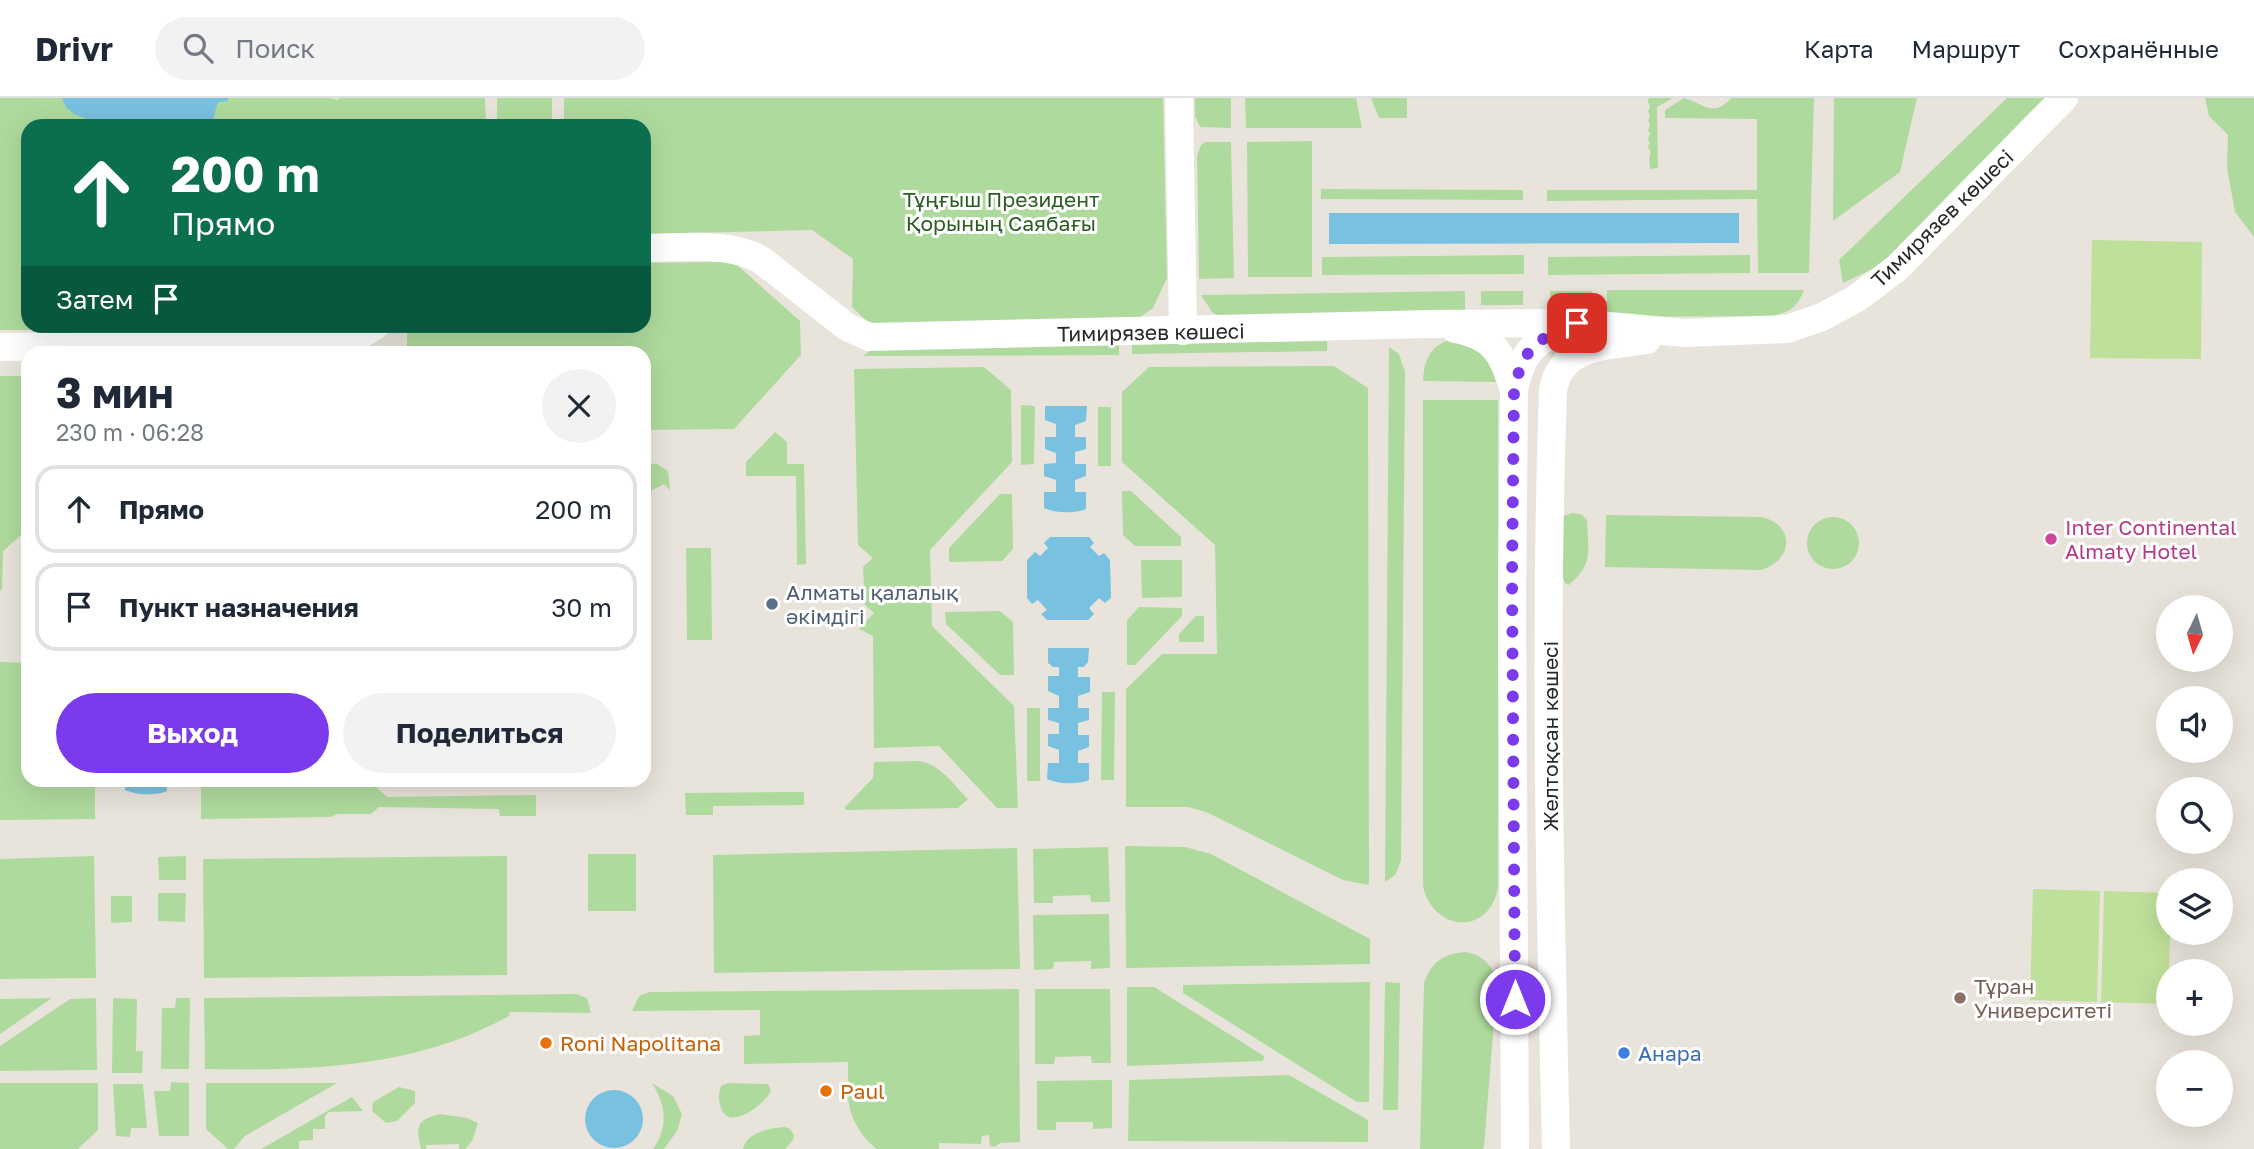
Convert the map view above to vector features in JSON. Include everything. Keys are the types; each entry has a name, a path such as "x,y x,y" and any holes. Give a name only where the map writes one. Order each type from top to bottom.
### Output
{"street":[{"path":"1179,98 1182,331"},
{"name":"Тимирязев көшесі","path":"651,248 720,247 750,253 847,327 869,337 1430,324 1577,323 1685,333 1787,329 1822,317 1857,298 1897,268 2064,98"},
{"path":"1514,390 1522,361 1531,347 1551,334 1577,323"},
{"path":"1430,324 1473,332 1486,340 1498,350 1514,390"},
{"path":"0,346 333,342 364,333"},
{"name":"Тимирязев көшесі","path":"1598,348 1685,333"},
{"name":"Желтоқсан көшесі","path":"1556,1149 1550,936 1549,507 1553,391 1556,376 1565,363 1579,353 1598,348"},
{"name":"Желтоқсан көшесі","path":"1514,390 1512,592 1515,999"},
{"path":"1515,935 1550,936"},
{"path":"1500,1149 1515,999"},
{"path":"1515,999 1515,1149"}],"green space":[{"path":"0,98 485,98 486,119 21,119 21,330 0,330"},
{"path":"497,98 552,98 552,119 497,119"},
{"name":"Тұңғыш Президент Қорының Саябағы","path":"564,98 1163,98 1167,278 1153,308 1132,323 892,327 868,322 852,307 853,259 812,230 651,234 651,119 564,119"},
{"path":"1195,98 1231,98 1231,128 1200,127 1195,116"},
{"path":"1245,98 1356,98 1362,128 1246,128"},
{"path":"1371,98 1407,98 1407,118 1379,118"},
{"path":"1649,98 1673,98 1657,107 1658,168 1650,169 1651,152 1648,147"},
{"path":"1684,98 1713,108 1725,104 1731,98 1814,98 1809,273 1758,273 1757,199 1547,201 1547,190 1757,190 1757,119 1665,118 1665,110"},
{"path":"1834,98 1917,98 1900,172 1833,221"},
{"path":"2007,98 2050,98 1879,266 1843,283 1839,260"},
{"path":"2205,98 2254,98 2254,237 2235,212 2227,168 2228,135 2209,116"},
{"path":"1312,141 1312,277 1248,277 1247,142"},
{"path":"1205,142 1231,142 1234,278 1199,279 1197,156"},
{"path":"1321,189 1523,190 1523,200 1321,199"},
{"path":"2092,240 2202,242 2201,359 2090,358"},
{"path":"1524,255 1524,274 1322,275 1322,257"},
{"path":"1750,255 1750,273 1548,275 1548,257"},
{"path":"727,262 737,265 800,321 801,355 734,429 651,430 651,346 407,346 407,333 651,333 651,263"},
{"path":"1607,290 1804,290 1792,309 1770,316 1607,317"},
{"path":"1465,291 1465,317 1220,317 1212,312 1201,295"},
{"path":"1481,291 1523,291 1523,305 1481,305"},
{"path":"1550,291 1592,291 1592,305 1550,305"},
{"path":"1455,339 1475,343 1495,370 1496,382 1423,381 1430,353 1440,344"},
{"path":"1327,341 1327,351 1132,354 1132,344"},
{"path":"1119,345 1119,355 863,356 871,350"},
{"path":"1389,347 1399,354 1405,372 1401,861 1395,875 1385,882"},
{"path":"1334,366 1368,388 1369,885 1343,880 1206,812 1188,807 1126,807 1126,689 1162,654 1217,654 1215,545 1122,462 1122,392 1149,367"},
{"path":"984,367 1011,390 1012,462 930,550 932,626 1014,706 1018,808 997,808 939,746 874,748 873,636 859,629 874,613 865,605 863,567 873,558 858,545 854,369"},
{"path":"0,376 21,376 21,535 3,551 2,591"},
{"path":"1423,400 1498,400 1498,888 1493,903 1485,914 1475,920 1463,922 1452,921 1441,915 1432,906 1423,885"},
{"path":"1021,405 1035,406 1034,464 1021,465"},
{"path":"1098,407 1111,407 1111,466 1098,466"},
{"path":"775,432 787,442 787,464 804,464 806,564 797,565 796,476 746,476 746,462"},
{"path":"651,464 668,471 670,490 664,484 652,490 651,496"},
{"path":"1122,491 1131,491 1181,537 1181,546 1135,546 1123,535"},
{"path":"1000,494 1012,494 1013,549 1002,561 949,562 949,548"},
{"path":"1581,514 1587,520 1588,556 1582,570 1569,585 1563,578 1563,516"},
{"path":"1606,515 1762,517 1781,528 1786,544 1779,560 1760,570 1605,567"},
{"path":"1833,517 1852,524 1859,543 1852,562 1833,569 1814,562 1807,543 1814,524"},
{"path":"686,548 711,548 712,640 687,640"},
{"path":"1141,560 1182,560 1182,597 1142,598"},
{"path":"1139,607 1182,608 1182,616 1135,665 1127,665 1127,620"},
{"path":"1000,611 1013,622 1014,675 1000,675 946,624 945,612"},
{"path":"1196,616 1204,616 1204,642 1179,642 1179,634"},
{"path":"0,662 21,663 21,787 95,787 95,819 0,820"},
{"path":"1102,692 1115,692 1114,780 1101,780"},
{"path":"1027,708 1040,708 1040,781 1027,781"},
{"path":"919,761 934,766 968,799 958,808 845,810 873,778 874,762"},
{"path":"201,787 376,787 387,797 536,795 536,816 500,816 499,809 379,807 371,814 337,814 330,817 201,819"},
{"path":"804,792 804,805 713,806 713,815 686,815 685,793"},
{"path":"1125,846 1185,847 1211,854 1370,939 1370,964 1126,968"},
{"path":"1108,847 1110,902 1091,902 1090,895 1053,896 1053,903 1034,903 1033,849"},
{"path":"1017,848 1020,969 714,973 713,855"},
{"path":"588,854 636,854 636,911 588,911"},
{"path":"94,856 96,978 0,979 0,859"},
{"path":"186,856 186,880 159,880 158,857"},
{"path":"507,856 507,975 204,978 203,859"},
{"path":"2033,889 2100,891 2097,1002 2030,1000"},
{"path":"2104,891 2156,893 2156,945 2170,945 2169,959 2156,959 2156,1004 2101,1002"},
{"path":"158,893 186,893 185,922 158,921"},
{"path":"111,896 132,896 132,922 111,923"},
{"path":"1109,914 1110,968 1091,969 1091,961 1054,962 1053,969 1034,970 1033,915"},
{"path":"1465,952 1486,962 1497,983 1484,1147 1420,1149 1424,983 1439,960"},
{"path":"1370,982 1369,1102 1357,1102 1183,993 1183,985"},
{"path":"1385,982 1400,983 1398,1110 1383,1110"},
{"path":"1127,987 1154,987 1264,1056 1263,1061 1127,1066"},
{"path":"1019,989 1020,1142 1000,1143 995,1147 990,1146 989,1135 982,1136 981,1144 939,1143 939,1149 877,1149 864,1137 850,1111 848,1062 744,1064 744,1036 760,1035 760,1010 632,1011 639,996 650,992"},
{"path":"1035,989 1110,989 1111,1063 1092,1063 1091,1056 1055,1057 1054,1064 1035,1064"},
{"path":"576,994 587,998 591,1013 510,1012 509,1016 474,1033 399,1056 322,1067 205,1069 204,998"},
{"path":"52,998 0,1034 0,999"},
{"path":"96,998 97,1070 0,1071 0,1046 70,999"},
{"path":"113,998 137,999 136,1051 143,1051 142,1073 112,1073"},
{"path":"176,998 190,998 189,1069 161,1069 162,1008 175,1008"},
{"path":"1289,1075 1368,1120 1368,1142 1128,1141 1129,1080"},
{"path":"1112,1080 1112,1128 1093,1129 1093,1122 1056,1122 1056,1130 1037,1130 1037,1081"},
{"path":"171,1082 189,1083 189,1136 159,1136 154,1091 170,1091"},
{"path":"0,1083 98,1083 98,1130 78,1149 0,1149"},
{"path":"206,1083 337,1083 245,1136 234,1149 228,1149 206,1129"},
{"path":"652,1083 673,1096 682,1114 677,1131 664,1149 653,1149 662,1133 664,1116"},
{"path":"728,1083 768,1084 771,1091 754,1109 738,1117 731,1117 725,1115 719,1100 721,1086"},
{"path":"113,1084 143,1084 147,1128 131,1128 130,1137 116,1136"},
{"path":"399,1087 415,1091 415,1103 397,1121 386,1123 372,1111 373,1102"},
{"path":"352,1097 363,1111 329,1112 325,1116 325,1129 313,1129 313,1140 299,1141 299,1149 261,1149"},
{"path":"440,1114 467,1118 478,1123 472,1141 465,1149 459,1149 459,1144 426,1145 426,1149 421,1149 418,1135 420,1125 426,1119"},
{"path":"785,1127 794,1135 785,1149 743,1149 745,1143 754,1135"}],"water":[{"path":"62,98 228,98 228,101 218,102 213,119 87,119 66,107"},
{"path":"1329,213 1739,213 1739,243 1329,244"},
{"path":"1045,406 1087,406 1086,421 1075,425 1075,437 1086,437 1086,449 1075,452 1075,464 1086,464 1086,476 1075,480 1075,492 1086,492 1086,509 1065,512 1044,508 1044,492 1056,492 1056,480 1044,476 1044,464 1056,463 1056,453 1045,449 1045,437 1056,437 1056,424 1045,420"},
{"path":"1050,537 1089,537 1094,543 1090,547 1099,556 1104,553 1110,560 1111,598 1105,603 1099,598 1089,608 1094,614 1088,620 1047,620 1041,614 1047,610 1038,600 1032,604 1027,598 1027,560 1035,552 1040,556 1048,548 1044,543"},
{"path":"1048,648 1089,648 1088,662 1084,667 1078,667 1078,677 1090,677 1090,692 1078,696 1078,708 1089,708 1089,720 1078,723 1078,735 1089,735 1089,747 1078,751 1078,763 1089,763 1089,780 1084,782 1068,783 1047,779 1048,763 1059,763 1059,750 1048,746 1048,734 1059,734 1059,723 1048,720 1048,708 1059,708 1059,696 1048,691 1048,676 1059,676 1059,667 1048,663"},
{"path":"125,787 167,787 167,791 152,794 125,790"},
{"path":"608,1090 620,1090 635,1098 643,1113 643,1125 635,1140 620,1148 608,1148 593,1140 585,1125 585,1113 593,1098"}],"place":[{"name":"Inter Continental Almaty Hotel","path":"2051,539"},
{"name":"Алматы қалалық әкімдігі","path":"772,604"},
{"name":"Тұран Университеті","path":"1960,998"},
{"name":"Roni Napolitana","path":"546,1043"},
{"name":"Анара","path":"1624,1053"},
{"name":"Paul","path":"826,1091"}],"route":[{"path":"1515,999 1512,579 1514,390 1522,361 1531,347 1551,334 1577,323"}]}
